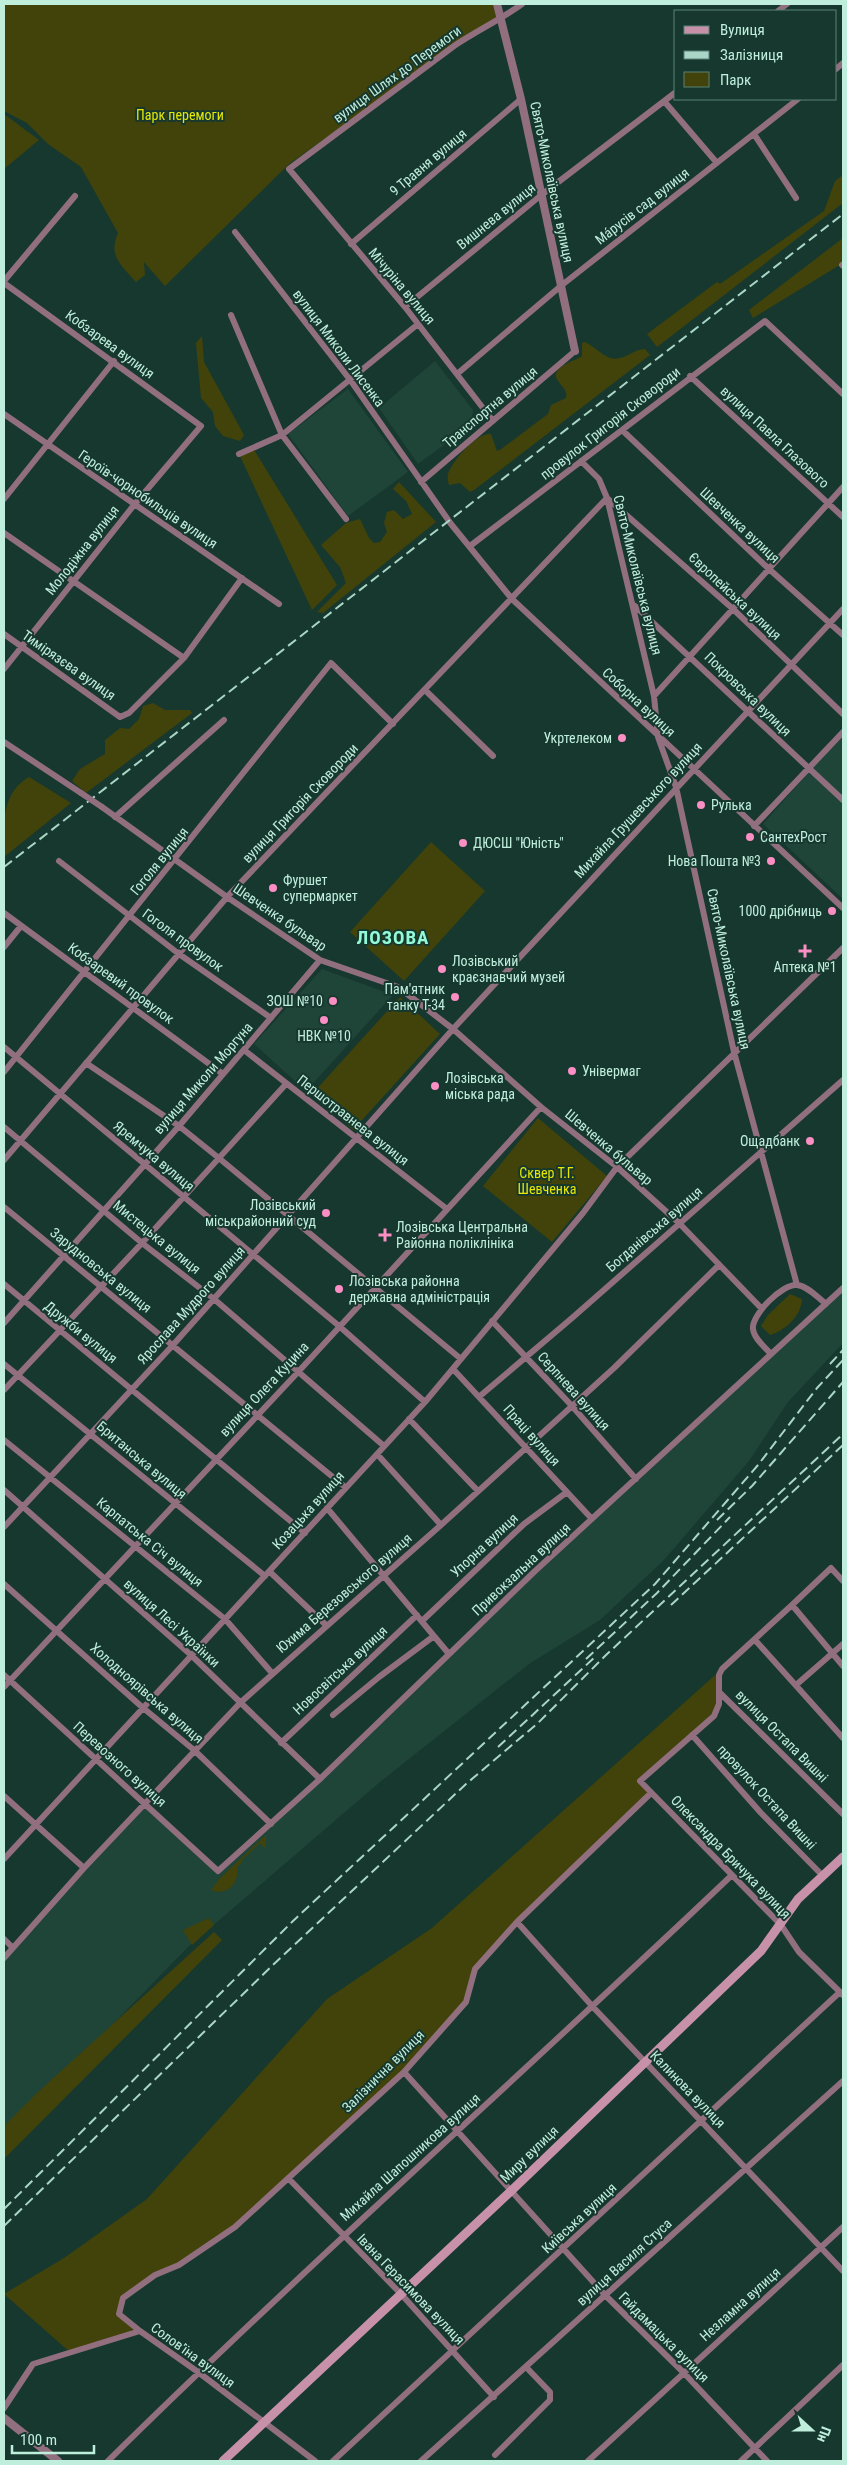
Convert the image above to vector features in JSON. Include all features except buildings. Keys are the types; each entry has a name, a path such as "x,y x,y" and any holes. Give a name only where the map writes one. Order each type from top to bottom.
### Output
{"main road":[{"name":"Миру вулиця","path":"223,2461 511,2191 761,1951 798,1899 843,1857"}],"street":[{"name":"Свято-Миколаївська вулиця","path":"497,4 521,99 540,196 562,285 575,351"},
{"name":"вулиця Шлях до Перемоги","path":"290,169 456,45 489,24 500,20 522,4"},
{"name":"Вишнева вулиця","path":"405,307 540,196 674,94"},
{"name":"9 Травня вулиця","path":"351,244 521,99"},
{"name":"Мáрусів сад вулиця","path":"458,374 562,285 797,100"},
{"path":"664,101 717,163"},
{"path":"754,134 796,198"},
{"name":"Мічуріна вулиця","path":"290,169 405,307 493,420"},
{"path":"4,282 75,196"},
{"name":"вулиця Миколи Лисенка","path":"235,232 351,381 421,482 470,546"},
{"name":"Кобзарева вулиця","path":"4,282 201,426"},
{"path":"231,315 282,435 346,519"},
{"name":"провулок Григорія Сковороди","path":"470,546 690,376 765,321 843,394"},
{"path":"238,454 282,435 351,381 418,324"},
{"name":"Транспортна вулиця","path":"421,482 575,351"},
{"path":"4,500 114,361"},
{"name":"вулиця Павла Глазового","path":"690,376 843,517"},
{"name":"Героїв-чорнобильців вулиця","path":"4,414 279,604"},
{"name":"Молодіжна вулиця","path":"4,668 134,505 201,426"},
{"name":"Шевченка вулиця","path":"622,430 769,569 843,635"},
{"name":"Свято-Миколаївська вулиця","path":"581,461 599,480 607,498 654,696 658,737 676,787 734,1052 797,1285"},
{"path":"654,696 843,487"},
{"name":"вулиця Григорія Сковороди","path":"4,1160 227,898 607,498"},
{"name":"Європейська вулиця","path":"607,498 732,609 843,714"},
{"path":"4,533 184,658 242,578"},
{"name":"Соборна вулиця","path":"470,546 512,599 843,908"},
{"name":"Покровська вулиця","path":"634,606 691,656 747,712 843,800"},
{"name":"Михайла Грушевського вулиця","path":"453,1029 843,609"},
{"name":"Тимірязєва вулиця","path":"4,634 120,717 129,713 184,658"},
{"name":"Гоголя вулиця","path":"4,1072 175,861 331,663 393,724"},
{"path":"425,690 493,756"},
{"path":"115,817 224,720"},
{"path":"754,826 843,732"},
{"name":"Шевченка бульвар","path":"4,742 102,807 227,898 320,960 398,986 453,1029 541,1107 617,1167 679,1223 762,1309"},
{"name":"Гоголя провулок","path":"59,861 179,954 271,1018"},
{"name":"Кобзаревий провулок","path":"4,914 223,1074"},
{"path":"4,947 21,926"},
{"name":"Козацька вулиця","path":"4,1859 425,1402 583,1213 617,1167 843,948"},
{"name":"вулиця Миколи Моргуна","path":"4,1323 179,1126 320,960"},
{"name":"Ярослава Мудрого вулиця","path":"4,1527 132,1390 453,1029"},
{"name":"Яремчука вулиця","path":"4,1046 184,1196 252,1256 339,1326 425,1402"},
{"name":"Першотравнева вулиця","path":"244,1050 356,1140 447,1209"},
{"path":"86,1063 179,1126 461,1359"},
{"name":"Богданівська вулиця","path":"480,1396 843,1080"},
{"path":"4,1390 220,1159 286,1084"},
{"name":"вулиця Олега Куцина","path":"4,1687 299,1371 541,1107"},
{"name":"Мистецька вулиця","path":"4,1128 21,1140 142,1243 214,1299 384,1446"},
{"name":"Зарудновська вулиця","path":"4,1206 173,1344 256,1416 345,1487"},
{"name":"Юхима Березовського вулиця","path":"4,1958 144,1803 240,1703 441,1525 614,1368 718,1265"},
{"name":"Дружби вулиця","path":"4,1284 305,1533"},
{"path":"771,1354 757,1338 753,1329 755,1317 785,1288 797,1285 806,1288 826,1304"},
{"name":"Привокзальна вулиця","path":"218,1871 320,1779 592,1519 843,1288"},
{"name":"Серпнева вулиця","path":"492,1321 572,1406 636,1479"},
{"name":"Британська вулиця","path":"4,1364 175,1504 267,1574 327,1626"},
{"name":"Праці вулиця","path":"453,1368 592,1519"},
{"path":"409,1419 478,1491"},
{"name":"Карпатська Січ вулиця","path":"4,1440 225,1619 272,1673"},
{"path":"377,1454 441,1525"},
{"name":"вулиця Лесі Українки","path":"4,1490 191,1655 320,1779"},
{"name":"Упорна вулиця","path":"422,1621 524,1524 567,1492"},
{"path":"327,1508 449,1654"},
{"path":"843,1582 831,1568 755,1640 843,1738"},
{"name":"Холодноярівська вулиця","path":"4,1584 56,1632 194,1750 271,1824"},
{"path":"792,1605 843,1666"},
{"name":"Новосвітська вулиця","path":"281,1743 417,1615"},
{"path":"333,1715 379,1676 434,1636"},
{"name":"вулиця Остапа Вишні","path":"755,1640 722,1670 719,1675 719,1692 843,1814"},
{"path":"796,1685 843,1644"},
{"name":"Перевозного вулиця","path":"4,1675 218,1871"},
{"path":"692,1735 714,1716 719,1704 719,1692"},
{"name":"Олександра Бричука вулиця","path":"692,1735 640,1781 781,1924 799,1952 842,1993"},
{"name":"провулок Остапа Вишні","path":"692,1735 761,1813 823,1876"},
{"name":"Залізнична вулиця","path":"140,2331 119,2314 123,2298 154,2275 179,2265 235,2227 404,2072 466,2002 475,1968 517,1922 652,1793"},
{"path":"4,1796 84,1868"},
{"name":"Михайла Шапошникова вулиця","path":"108,2461 198,2372 342,2236 593,2007 732,1875"},
{"name":"Калинова вулиця","path":"517,1922 593,2007 843,2271"},
{"path":"4,1939 12,1947"},
{"name":"Київська вулиця","path":"333,2461 842,1993"},
{"name":"Гайдамацька вулиця","path":"404,2072 563,2250 767,2461"},
{"name":"вулиця Василя Стуса","path":"421,2461 843,2081"},
{"name":"Івана Герасимова вулиця","path":"289,2179 342,2236 401,2294 494,2396"},
{"name":"Незламна вулиця","path":"588,2461 683,2372 843,2228"},
{"name":"Солов'їна вулиця","path":"4,2408 33,2364 140,2331 198,2372 315,2461"},
{"path":"741,2461 843,2365"},
{"path":"495,2455 550,2400 550,2392 526,2367"},
{"path":"4,2418 58,2461"}],"shaded area":[{"path":"435,361 473,410 471,425 418,464 379,408"},
{"path":"348,389 408,472 348,516 288,434"},
{"path":"843,734 843,899 763,824"},
{"name":"НВК №10","path":"322,969 393,995 306,1091 254,1044"},
{"path":"843,1288 843,1343 788,1402 749,1461 664,1560 600,1620 529,1664 380,1782 188,1947 4,2136 4,1958 145,1803 218,1871"}],"green space":[{"name":"Парк перемоги","path":"4,4 497,4 500,20 456,45 289,164 165,286 144,262 145,275 136,282 121,265 114,248 118,233 81,167 48,144 27,123 4,111"},
{"path":"4,114 39,140 4,169"},
{"path":"843,175 843,203 657,347 647,334 717,282 720,284 824,211 835,181"},
{"path":"843,238 843,263 753,318 749,310"},
{"path":"202,336 204,362 244,435 240,441 223,436 215,426 213,412 201,398 196,343"},
{"path":"585,342 610,358 615,359 645,349 650,355 474,490 470,492 460,483 449,485 448,474 450,468 472,442 491,434 497,451 500,450 548,414 551,405 566,398 565,391 557,380 556,374 564,365 582,356 582,343"},
{"path":"253,448 337,585 312,610 239,454"},
{"path":"399,482 436,522 323,613 317,612 346,583 340,567 321,545 346,523 360,519 369,538 374,543 380,542 387,532 384,523 387,512 394,510 403,519 412,514 406,501 393,489"},
{"path":"153,703 165,710 190,710 192,713 86,793 72,781 80,769 105,754 105,740 120,728 129,729 139,719 143,706"},
{"path":"29,777 71,803 4,857 4,822 8,801 20,784"},
{"path":"431,842 485,891 404,981 350,932"},
{"path":"400,997 440,1034 353,1130 313,1093"},
{"name":"Сквер Т.Г. Шевченка","path":"538,1118 607,1176 552,1242 483,1186"},
{"path":"790,1294 802,1299 799,1311 787,1326 770,1335 761,1326 768,1315"},
{"path":"722,1669 717,1709 641,1781 651,1793 475,1968 466,2002 404,2072 235,2227 179,2265 155,2275 123,2298 119,2314 140,2331 71,2353 4,2294 64,2258 147,2199 327,1999 432,1928"},
{"path":"266,1835 266,1849 260,1843 241,1861 242,1863 237,1867 236,1878 231,1887 222,1892 211,1890 219,1879"},
{"path":"209,1918 214,1925 192,1945 183,1930"},
{"path":"214,1932 222,1940 4,2159 4,2126 38,2092"}],"railway":[{"path":"4,867 843,214"},
{"path":"830,1364 843,1350"},
{"path":"4,2209 293,1921 655,1584 758,1465 817,1388 843,1360"},
{"path":"717,1520 752,1486 843,1382"},
{"path":"4,2226 275,1963 466,1784 538,1723 605,1656 843,1434"},
{"path":"671,1605 843,1445"},
{"path":"586,1659 657,1593 730,1517"},
{"path":"498,1747 595,1657"}],"place":[{"name":"Укртелеком","path":"622,738"},
{"name":"Рулька","path":"701,805"},
{"name":"СантехРост","path":"750,837"},
{"name":"ДЮСШ \"Юність\"","path":"463,843"},
{"name":"Нова Пошта №3","path":"771,861"},
{"name":"Фуршет супермаркет","path":"273,888"},
{"name":"1000 дрібниць","path":"832,911"},
{"name":"Аптека №1","path":"805,951"},
{"name":"Лозівський краєзнавчий музей","path":"442,969"},
{"name":"Пам'ятник танку Т-34","path":"455,997"},
{"name":"ЗОШ №10","path":"333,1001"},
{"name":"НВК №10","path":"324,1020"},
{"name":"Універмаг","path":"572,1071"},
{"name":"Лозівська міська рада","path":"435,1086"},
{"name":"Ощадбанк","path":"810,1141"},
{"name":"Лозівський міськрайонний суд","path":"326,1213"},
{"name":"Лозівська Центральна Районна поліклініка","path":"385,1235"},
{"name":"Лозівська районна державна адміністрація","path":"339,1289"}],"district":[{"name":"ЛОЗОВА","path":"393,937"}]}
